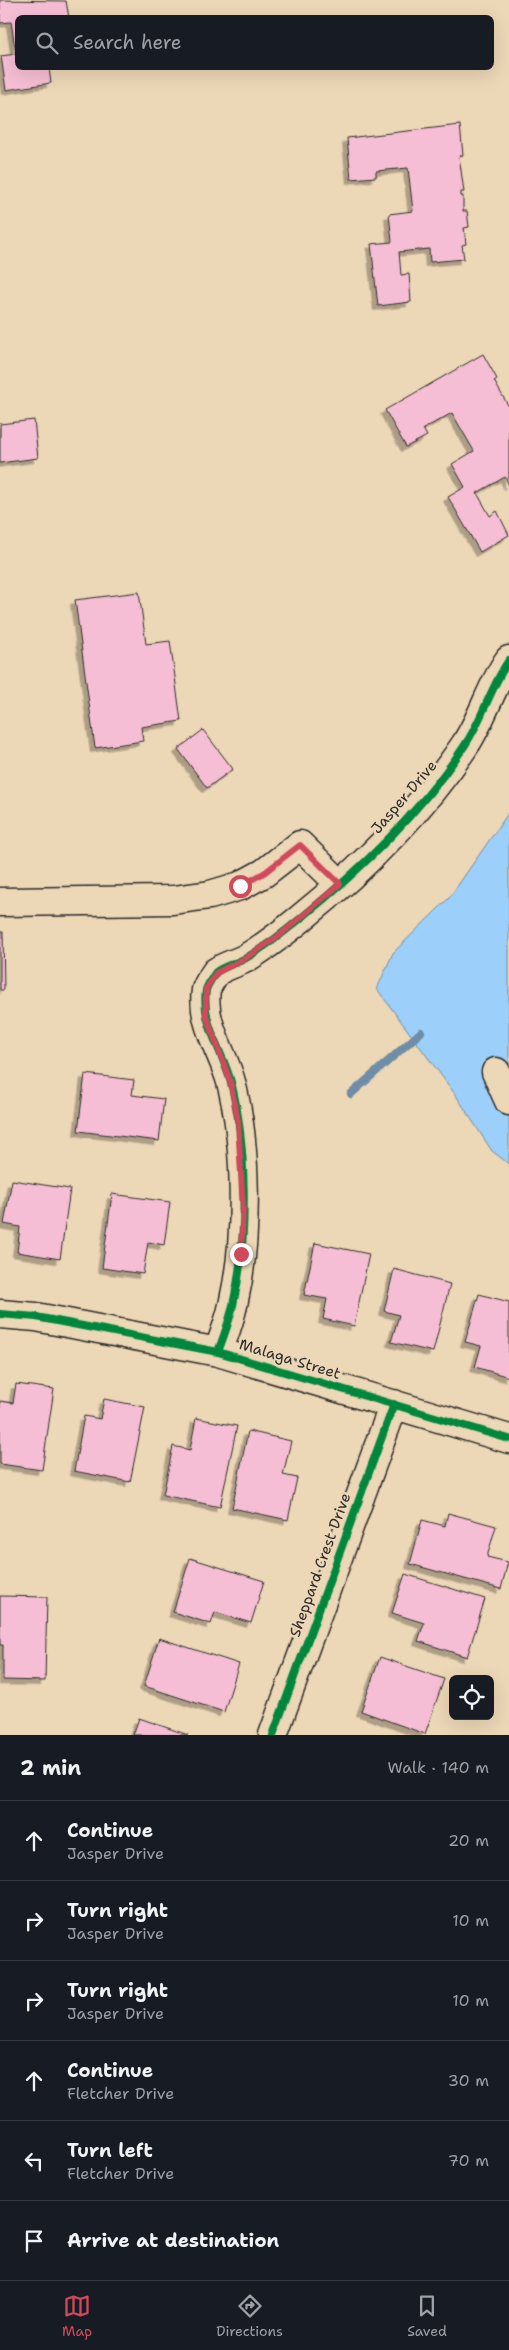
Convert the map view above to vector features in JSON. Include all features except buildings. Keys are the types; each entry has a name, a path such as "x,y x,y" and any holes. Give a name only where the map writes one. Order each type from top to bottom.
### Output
{"street":[{"name":"Jasper Drive","path":"218,1352 234,1301 241,1254 242,1163 238,1121 230,1081 206,1015 206,989 216,973 260,949 313,909 374,852 428,795 466,743 498,677 509,660"},
{"path":"0,902 173,900 210,895 240,886 264,873 300,845 340,884"},
{"path":"496,1072 509,1101"},
{"name":"Malaga Street","path":"0,1314 36,1317 218,1352 509,1439"},
{"name":"Sheppard Crest Drive","path":"273,1735 394,1404"}],"water":[{"path":"509,812 509,1164 492,1151 455,1094 377,989 393,953 449,898"}],"waterway":[{"path":"351,1094 421,1032"}],"cycle path":[{"path":"218,1352 231,1313 239,1275 244,1191 243,1162 236,1107 231,1082 210,1026 205,1002 206,990 216,972 260,949 323,900 368,859 410,816 465,745 509,660"},
{"path":"0,1314 36,1317 218,1352 509,1439"},
{"path":"273,1735 394,1404"}],"route":[{"path":"240,886 264,873 300,845 340,884 313,909 280,935 246,958 216,973 206,989 206,1015 230,1081 238,1121 242,1163 241,1254"}]}
